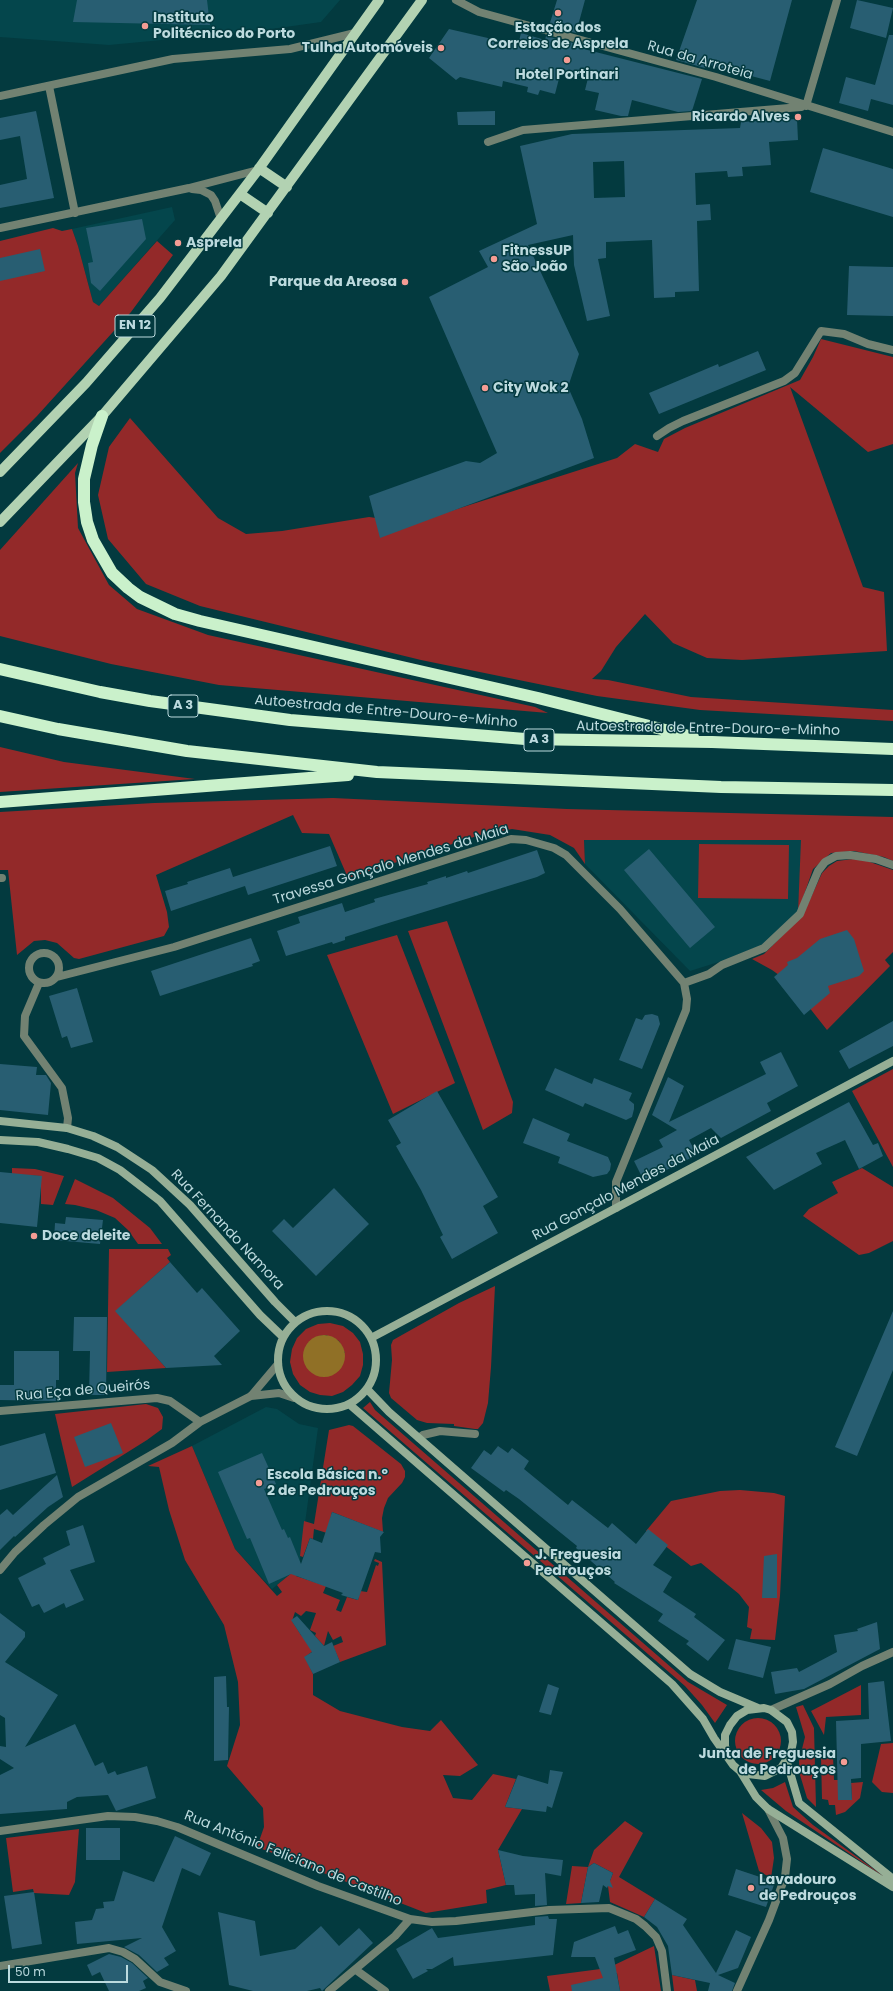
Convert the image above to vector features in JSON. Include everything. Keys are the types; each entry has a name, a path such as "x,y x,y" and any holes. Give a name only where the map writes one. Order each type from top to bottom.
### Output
{"highway":[{"path":"102,416 92,445 84,479 84,502 87,522 96,546 112,573 140,597 175,614 200,621 538,698 712,742"},
{"name":"Autoestrada de Entre-Douro-e-Minho","path":"0,669 100,692 150,701 290,720 526,739 712,742 893,749"},
{"path":"0,716 58,730 187,751 377,772 721,787 893,790"},
{"path":"0,802 377,772"}],"main road":[{"name":"EN 12","path":"0,472 86,383 160,298 240,194 379,0"},
{"name":"EN 12","path":"0,522 102,416 222,276 422,0"},
{"path":"258,169 287,187"},
{"path":"240,194 268,212"},
{"name":"Rua Gonçalo Mendes da Maia","path":"371,1338 893,1061"},
{"name":"Rua Fernando Namora","path":"0,1121 67,1128 93,1136 117,1147 152,1170 172,1187 295,1322"},
{"name":"Rua Fernando Namora","path":"0,1140 38,1142 98,1158 120,1170 142,1185 165,1206 260,1315 283,1337"},
{"path":"322,1311 337,1311 351,1317 362,1325 371,1338 375,1350 376,1364 374,1377 367,1389 359,1398 349,1404 328,1410 316,1408 294,1398 280,1376 278,1354 283,1337 295,1322 308,1314 322,1311"},
{"path":"367,1389 389,1412 690,1674 720,1692 758,1708 771,1710 787,1722 792,1732 793,1742 787,1762 774,1773 765,1776 752,1775 740,1770"},
{"path":"349,1404 672,1684 703,1719 728,1758 740,1770 756,1797 768,1809 893,1887"},
{"path":"728,1758 725,1746 726,1735 730,1725 737,1716 747,1710 758,1708"},
{"path":"787,1762 799,1803 893,1879"}],"street":[{"name":"Rua da Arroteia","path":"456,0 479,12 716,78 893,132"},
{"path":"488,142 523,130 806,106 837,0"},
{"path":"0,96 173,59 290,49 355,33"},
{"path":"49,86 75,213"},
{"path":"0,228 189,188 258,169"},
{"path":"189,188 201,190 211,195 215,201 220,219"},
{"path":"657,436 683,422 784,381 795,373 820,331 844,334 868,344 893,350"},
{"name":"Travessa Gonçalo Mendes da Maia","path":"39,983 49,983 56,977 174,947 503,842 518,840 540,842 566,855 620,909 684,983"},
{"path":"616,1208 616,1182 686,1010 687,999 684,983 709,974 722,965 764,948 800,914 818,871 825,862 836,856 850,855 876,859 893,865"},
{"path":"56,977 59,967 55,958 46,953 36,954 30,962 29,972 34,981 39,983 25,1016 24,1036 62,1088 68,1118 67,1128"},
{"path":"251,1396 278,1364"},
{"path":"0,1570 21,1546 78,1497 172,1443 200,1422 251,1396 279,1393 294,1398"},
{"name":"Rua Eça de Queirós","path":"0,1411 157,1398 170,1401 200,1422"},
{"path":"419,1438 423,1435 440,1431 475,1434"},
{"path":"771,1710 830,1684 862,1666 893,1652"},
{"path":"737,1991 769,1920 785,1877 787,1859 783,1838 768,1809"},
{"name":"Rua António Feliciano de Castilho","path":"0,1831 108,1816 135,1817 157,1821 177,1827 318,1886 410,1919 432,1922 456,1921 549,1910 609,1908 636,1919 646,1926 656,1937 662,1951 667,1991"},
{"path":"329,1991 395,1936 410,1919"},
{"path":"0,1966 109,1948 123,1952 135,1959 160,1982 186,1991"},
{"path":"356,1970 385,1991"}],"shaded area":[{"name":"Instituto Politécnico do Porto","path":"0,0 340,0 321,22 257,31 109,45 0,37"},
{"path":"172,207 175,220 99,306 93,302 72,229"},
{"path":"53,228 62,231 72,229 93,302 99,306 157,241 173,255 131,312 37,416 0,453 0,241"},
{"path":"821,339 893,357 893,444 868,452 790,387 863,587 884,592 887,651 742,660 707,658 673,643 645,614 616,647 601,671 592,679 608,680 691,697 893,710 893,721 700,710 597,696 421,660 200,606 146,584 108,539 98,495 109,447 130,418 218,518 246,534 282,531 369,517 413,523 617,458 635,444 658,452 664,439 685,428 800,380"},
{"path":"78,463 75,473 78,528 109,585 137,609 208,635 535,707 548,713 219,685 111,664 0,636 0,550"},
{"path":"0,747 64,762 195,779 0,792"},
{"path":"333,798 567,809 893,817 893,861 884,857 854,851 831,853 813,869 798,912 801,840 584,840 585,864 574,848 550,835 512,829 480,835 348,878 329,834 302,833 293,815 156,875 167,912 169,927 164,936 79,959 74,958 57,943 45,940 34,941 17,955 8,870 0,870 0,812 154,803"},
{"path":"584,840 802,840 798,912 764,944 725,960 690,971 585,864"},
{"path":"699,844 789,845 788,899 698,898"},
{"path":"853,859 867,861 893,870 893,952 885,960 890,966 827,1030 790,983 772,970 752,959 764,954 803,915 822,873 829,866 837,861"},
{"path":"447,921 513,1102 512,1113 483,1130 408,931"},
{"path":"397,935 455,1083 393,1114 327,955"},
{"path":"893,1069 893,1167 852,1091"},
{"path":"12,1168 35,1169 64,1176 53,1205 41,1204 41,1176 12,1175"},
{"path":"862,1168 893,1187 893,1241 869,1253 859,1255 803,1216 809,1209 838,1193 832,1182"},
{"path":"75,1179 113,1198 150,1228 162,1244 138,1244 128,1230 115,1218 96,1210 65,1204"},
{"path":"109,1249 168,1249 171,1255 167,1258 170,1262 116,1311 166,1368 107,1372"},
{"path":"495,1286 488,1403 483,1423 478,1429 475,1429 454,1426 454,1424 427,1423 417,1420 391,1398 389,1393 392,1360 391,1345 393,1340 459,1303"},
{"path":"330,1323 343,1326 353,1333 360,1342 363,1354 363,1365 360,1376 343,1392 332,1396 310,1392 300,1385 293,1374 290,1362 292,1349 297,1338 306,1329 318,1324","holes":["326,1335 339,1341 345,1353 308,1343 319,1336"]},
{"path":"320,1335 328,1335 339,1341 345,1352 345,1360 339,1371 328,1377 320,1377 309,1371 303,1360 303,1352 309,1341"},
{"path":"370,1402 375,1410 688,1682 727,1705 715,1723 702,1705 685,1686 363,1408"},
{"path":"146,1404 158,1408 163,1417 162,1429 72,1487 55,1414"},
{"name":"Escola Básica n.º 2 de Pedrouços","path":"266,1407 277,1409 299,1424 318,1428 299,1567 272,1589 235,1549 192,1446"},
{"path":"349,1425 353,1426 401,1464 405,1471 405,1477 402,1483 388,1498 384,1508 382,1518 383,1532 332,1512 327,1533 314,1529 313,1539 310,1538 303,1557 300,1556 304,1521 314,1524 329,1430"},
{"path":"192,1446 235,1549 277,1596 282,1592 277,1585 299,1567 296,1576 326,1586 323,1593 340,1600 336,1610 341,1612 347,1597 358,1600 360,1591 367,1592 376,1565 378,1566 379,1563 374,1561 375,1559 382,1562 386,1645 340,1662 333,1646 343,1642 341,1636 333,1640 328,1631 324,1646 315,1636 316,1633 310,1630 316,1613 306,1611 301,1616 295,1612 292,1621 313,1651 305,1657 313,1674 313,1695 340,1711 402,1727 430,1731 441,1720 478,1765 460,1776 443,1775 453,1798 472,1800 493,1774 516,1779 505,1807 522,1809 498,1850 506,1885 486,1890 487,1903 426,1913 257,1847 264,1827 263,1808 227,1766 240,1725 238,1682 224,1625 185,1560 169,1510 159,1467 148,1466"},
{"path":"740,1490 774,1493 785,1496 780,1596 775,1640 750,1639 752,1629 747,1627 749,1607 739,1594 701,1563 691,1566 646,1531 671,1501 720,1491"},
{"path":"861,1685 861,1715 826,1717 824,1735 811,1711"},
{"path":"803,1705 814,1728 816,1807 807,1798 800,1775 799,1761 805,1737 796,1707"},
{"path":"758,1718 771,1722 777,1728 781,1741 777,1754 771,1760 758,1764 745,1760 739,1754 735,1741 739,1728 745,1722"},
{"path":"893,1743 893,1793 882,1792 872,1782 881,1744"},
{"path":"833,1756 834,1780 838,1780 838,1800 852,1800 851,1783 863,1782 860,1798 845,1812 836,1815 835,1805 829,1805 828,1800 822,1799 821,1757"},
{"path":"785,1782 793,1807 813,1825 893,1883 786,1811 761,1790 773,1788"},
{"path":"742,1813 761,1828 772,1842 774,1858 771,1878 759,1871"},
{"path":"625,1821 643,1833 619,1877 655,1899 644,1917 610,1902 608,1886 613,1873 594,1863 588,1867 594,1850"},
{"path":"79,1829 75,1882 69,1895 34,1893 33,1889 13,1892 6,1838"},
{"path":"572,1866 588,1867 581,1903 566,1904"},
{"path":"654,1946 661,1991 620,1991 617,1973 580,1991 550,1991 547,1976 608,1968"},
{"path":"672,1975 695,1980 697,1991 674,1991"}],"building":[{"path":"77,0 207,0 210,25 73,22"},
{"path":"557,0 585,0 576,33 549,26"},
{"path":"697,0 792,0 770,81 706,64 705,68 676,60"},
{"path":"857,0 893,8 886,38 850,28"},
{"path":"449,29 518,45 521,33 545,40 546,36 573,43 572,46 702,79 692,111 678,112 632,100 628,116 621,116 595,110 599,93 585,90 588,78 561,71 555,94 540,90 538,95 527,92 528,87 503,81 502,87 460,77 456,80 429,58"},
{"path":"889,35 893,35 893,105 871,99 868,111 839,103 846,77 875,85"},
{"path":"36,111 54,198 0,208 0,185 27,179 20,136 0,140 0,118"},
{"path":"495,111 495,125 458,125 457,112"},
{"path":"797,119 798,140 769,142 771,165 742,167 743,176 728,177 727,171 695,173 696,205 710,204 711,220 697,221 699,291 675,292 675,297 654,298 652,240 606,242 606,258 598,259 610,316 587,321 574,265 573,235 528,245 579,354 568,387 582,419 594,458 380,538 369,496 466,461 480,463 497,453 429,297 488,267 479,251 537,224 520,146 572,134 740,128 741,122","holes":["624,161 625,197 594,198 593,162"]},
{"path":"823,148 893,169 893,217 810,192"},
{"path":"142,219 146,239 100,291 91,283 88,263 93,262 86,228"},
{"path":"40,249 45,271 0,281 0,258"},
{"path":"849,266 893,267 893,316 847,315"},
{"path":"758,351 766,370 659,414 649,393 718,364 719,367"},
{"path":"330,846 337,866 248,895 245,886 171,911 165,891 188,884 187,882 230,868 233,877"},
{"path":"649,849 715,927 690,948 624,870"},
{"path":"537,850 545,873 537,877 345,937 345,940 333,944 332,942 286,956 277,931 300,923 298,917 342,903 345,912 375,902 374,899 428,884 427,882 446,876 446,878 467,871 468,873"},
{"path":"847,930 854,939 864,971 859,976 828,986 830,993 804,1015 774,977 788,965 787,962 797,958 820,939"},
{"path":"251,938 260,961 252,964 253,966 160,996 151,971"},
{"path":"77,988 93,1042 71,1048 67,1036 62,1038 49,996"},
{"path":"652,1014 658,1016 660,1024 642,1069 619,1060 636,1018 642,1020 645,1015"},
{"path":"893,1021 893,1046 849,1069 839,1051"},
{"path":"781,1052 798,1086 767,1103 771,1111 721,1138 711,1128 689,1140 697,1155 644,1181 634,1161 663,1147 659,1140 677,1130 652,1115 668,1077 684,1086 669,1122 766,1074 760,1062"},
{"path":"0,1064 37,1067 36,1075 46,1075 51,1083 48,1115 0,1110"},
{"path":"555,1068 592,1084 594,1078 632,1093 629,1100 634,1104 632,1117 626,1120 585,1103 583,1107 545,1090"},
{"path":"437,1091 498,1197 483,1206 498,1233 452,1259 440,1237 443,1235 421,1190 396,1146 401,1143 388,1120"},
{"path":"849,1102 873,1145 878,1143 883,1156 859,1169 845,1140 816,1153 822,1164 774,1190 746,1157"},
{"path":"533,1118 570,1134 567,1141 608,1157 611,1164 610,1170 607,1174 593,1177 558,1163 560,1157 523,1143"},
{"path":"0,1172 42,1176 37,1227 0,1223"},
{"path":"334,1188 369,1224 316,1276 272,1231 284,1219 293,1228"},
{"path":"66,1217 103,1220 100,1244 54,1240 55,1223 65,1224"},
{"path":"170,1262 197,1293 202,1288 240,1331 214,1356 222,1365 166,1368 115,1311"},
{"path":"893,1311 893,1370 857,1456 835,1447"},
{"path":"74,1317 107,1317 106,1395 89,1395 90,1351 73,1351"},
{"path":"14,1351 59,1351 59,1380 56,1380 56,1401 0,1400 0,1385 14,1385"},
{"path":"111,1423 123,1453 85,1467 74,1437"},
{"path":"45,1433 56,1473 0,1490 0,1446"},
{"path":"498,1446 508,1453 512,1448 529,1461 524,1469 568,1505 572,1500 608,1528 612,1523 636,1544 648,1529 668,1545 653,1565 672,1577 663,1592 696,1614 694,1617 725,1640 708,1661 686,1644 689,1641 658,1621 663,1614 614,1583 615,1582 576,1548 577,1546 519,1499 506,1490 504,1492 471,1468 484,1450 491,1455"},
{"path":"262,1453 276,1484 264,1489 282,1530 284,1529 288,1538 290,1537 301,1564 310,1538 322,1543 332,1512 384,1532 380,1537 381,1553 375,1552 358,1600 341,1595 343,1593 291,1574 269,1584 250,1538 247,1539 218,1472"},
{"path":"57,1475 63,1497 48,1507 0,1550 0,1515 7,1509 13,1515"},
{"path":"83,1525 95,1562 70,1570 84,1600 66,1608 64,1603 44,1613 39,1604 32,1607 18,1578 46,1564 43,1558 70,1545 66,1531"},
{"path":"777,1554 777,1598 762,1598 764,1556"},
{"path":"0,1613 25,1632 25,1637 5,1662 58,1695 25,1747 75,1724 95,1766 103,1762 108,1774 115,1771 117,1775 147,1766 156,1798 116,1811 108,1795 77,1797 67,1802 67,1809 0,1814 0,1775 14,1768 0,1759 0,1746 6,1747 5,1718 0,1715"},
{"path":"297,1616 324,1646 332,1642 340,1662 313,1674 304,1657 312,1652 291,1620"},
{"path":"877,1622 880,1649 804,1689 775,1694 771,1672 797,1668 799,1672 837,1652 834,1635 858,1631 857,1629"},
{"path":"736,1639 771,1647 763,1678 728,1669"},
{"path":"226,1676 227,1707 229,1707 228,1760 214,1761 214,1677"},
{"name":"Junta de Freguesia de Pedrouços","path":"884,1681 891,1741 861,1744 861,1778 851,1779 852,1800 838,1800 836,1721 869,1719 868,1683"},
{"path":"548,1684 559,1688 551,1715 539,1712"},
{"path":"550,1770 563,1772 552,1808 547,1806 546,1812 505,1807 518,1775 548,1784"},
{"path":"86,1828 120,1828 120,1860 86,1860"},
{"path":"175,1836 211,1853 200,1876 182,1868 162,1927 176,1951 164,1958 169,1965 157,1972 139,1955 124,1947 142,1938 77,1944 75,1922 92,1920 96,1909 104,1908 103,1902 114,1901 123,1871 154,1882"},
{"path":"498,1850 523,1856 563,1860 561,1876 545,1873 547,1905 535,1906 535,1894 515,1895 514,1885 506,1885"},
{"path":"594,1863 613,1873 610,1881 613,1888 608,1886 607,1888 603,1885 599,1902 581,1903 588,1867"},
{"name":"Lavadouro de Pedrouços","path":"736,1869 775,1882 766,1907 728,1895"},
{"path":"34,1892 42,1944 12,1949 4,1896"},
{"path":"655,1899 687,1919 683,1925 716,1973 736,1930 751,1937 738,1968 718,1975 735,1983 732,1991 708,1991 710,1983 672,1975 668,1946 657,1927 644,1917"},
{"path":"218,1912 255,1921 260,1956 295,1949 321,1926 339,1946 359,1928 373,1943 322,1991 320,1988 307,1991 253,1991 229,1985"},
{"path":"548,1916 549,1919 557,1919 553,1955 454,1966 453,1957 432,1969 426,1969 428,1971 413,1979 396,1949 432,1928 438,1938 535,1925 535,1917"},
{"path":"615,1926 618,1934 628,1930 636,1950 614,1958 620,1991 572,1991 571,1985 603,1978 595,1957 571,1957 574,1942"},
{"path":"109,1954 121,1957 132,1963 148,1978 143,1981 146,1988 139,1991 109,1991 100,1972 92,1976 87,1965"}],"place":[{"name":"Estação dos Correios de Asprela","path":"558,13"},
{"name":"Instituto Politécnico do Porto","path":"145,26"},
{"name":"Tulha Automóveis","path":"441,48"},
{"name":"Hotel Portinari","path":"567,60"},
{"name":"Ricardo Alves","path":"798,117"},
{"name":"Asprela","path":"178,243"},
{"name":"FitnessUP São João","path":"494,259"},
{"name":"Parque da Areosa","path":"405,282"},
{"name":"City Wok 2","path":"485,388"},
{"name":"Doce deleite","path":"34,1236"},
{"name":"Escola Básica n.º 2 de Pedrouços","path":"259,1483"},
{"name":"J. Freguesia Pedrouços","path":"527,1563"},
{"name":"Junta de Freguesia de Pedrouços","path":"844,1762"},
{"name":"Lavadouro de Pedrouços","path":"751,1888"}]}
